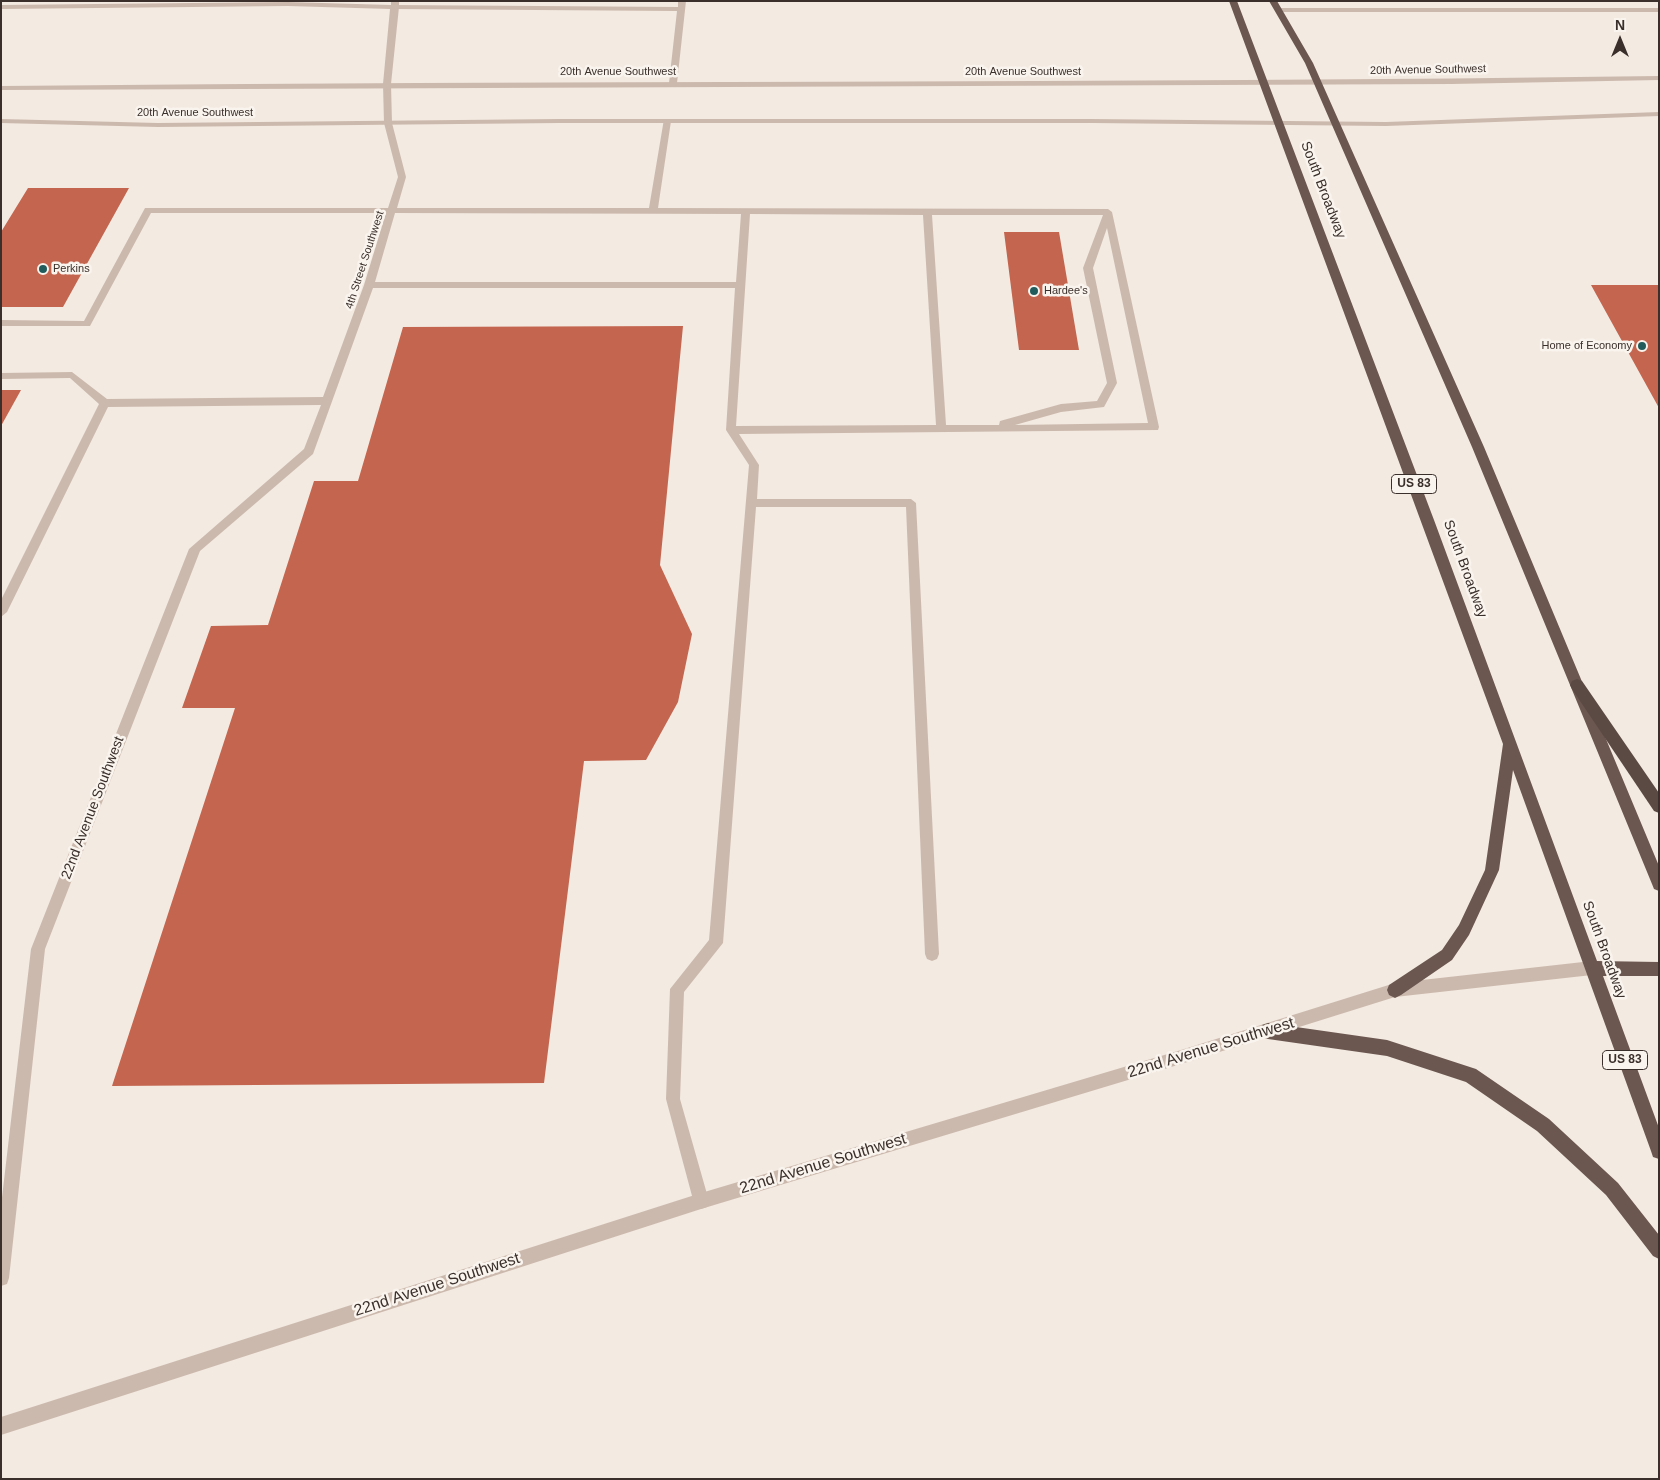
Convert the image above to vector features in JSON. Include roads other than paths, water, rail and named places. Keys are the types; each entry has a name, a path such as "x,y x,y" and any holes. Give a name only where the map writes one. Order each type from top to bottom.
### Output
{"highway":[{"name":"South Broadway","path":"1233,1 1510,743 1659,1151"},
{"path":"1276,6 1310,63 1478,447 1659,884"},
{"path":"1577,685 1659,806"},
{"path":"1395,990 1447,955 1464,930 1492,870 1510,743"},
{"name":"22nd Avenue Southwest","path":"1592,968 1659,970"},
{"path":"1268,1031 1387,1048 1470,1075 1543,1125 1605,1182 1659,1250"}],"street":[{"path":"1,8 288,4 682,5 673,83"},
{"path":"388,122 387,84 395,4"},
{"path":"1276,6 1659,10"},
{"name":"20th Avenue Southwest","path":"1,88 387,84 1318,83 1659,78"},
{"name":"20th Avenue Southwest","path":"1,121 158,125 667,121 1092,121 1386,124 1659,114"},
{"path":"653,211 667,121"},
{"name":"4th Street Southwest","path":"327,401 370,285 402,177 388,122"},
{"path":"1,323 87,324 148,210 1108,212"},
{"path":"701,1201 673,1100 677,989 716,943 754,465 731,430 746,211"},
{"path":"927,212 941,429"},
{"path":"985,429 1061,408 1100,404 1112,383 1088,268 1108,212"},
{"path":"731,430 1154,427 1108,212"},
{"path":"370,285 740,285"},
{"path":"1,376 72,375 105,403 327,401"},
{"name":"22nd Avenue Southwest","path":"1,1278 38,949 194,549 309,451 327,401"},
{"path":"1,612 105,403"},
{"path":"751,503 911,502 932,954"},
{"name":"22nd Avenue Southwest","path":"1,1426 701,1201 1268,1031 1395,990 1592,968"}],"place":[{"name":"Perkins","path":"43,269"},
{"name":"Hardee's","path":"1034,291"},
{"name":"Home of Economy","path":"1642,346"}]}
